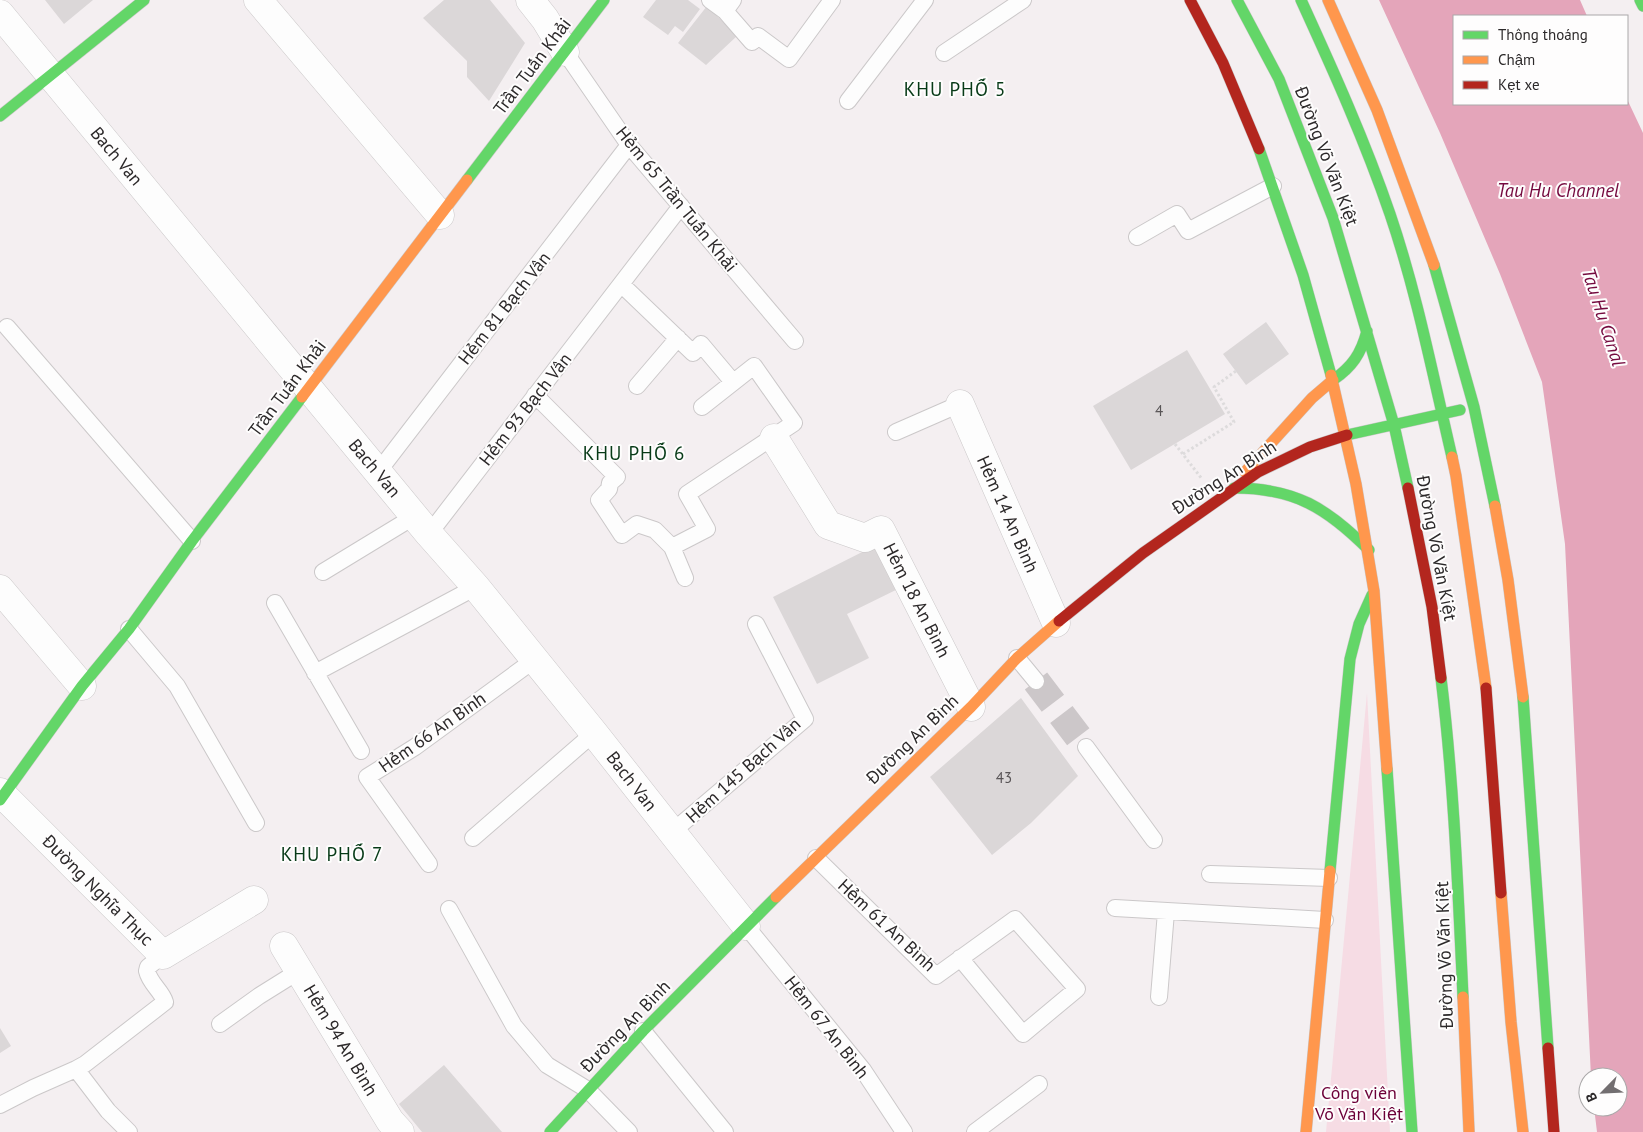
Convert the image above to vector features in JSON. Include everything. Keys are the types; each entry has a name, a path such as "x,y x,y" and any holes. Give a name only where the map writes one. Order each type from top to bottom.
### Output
{"main road":[{"path":"0,116 144,0"},
{"name":"Trần Tuấn Khải","path":"1,796 82,686 128,629 192,541 604,0"},
{"path":"1190,0 1224,64 1273,186 1310,293 1347,436 1369,550 1374,591 1412,1132"},
{"name":"Đường Võ Văn Kiệt","path":"1238,0 1279,79 1333,218 1394,425 1432,607 1441,672 1456,843 1469,1132"},
{"name":"Đường Võ Văn Kiệt","path":"1301,0 1342,92 1390,214 1412,286 1456,476 1485,674 1512,1022 1523,1132"},
{"path":"1328,0 1377,110 1427,246 1474,407 1488,470 1508,580 1521,675 1554,1132"},
{"path":"1640,0 1643,6"},
{"path":"1234,488 1249,466 1319,391 1347,371 1356,362 1362,350 1367,331"},
{"name":"Đường An Bình","path":"550,1132 644,1031 746,926 971,707 1017,658 1056,623 1143,553 1217,499 1258,472 1310,446 1474,407"},
{"path":"1234,488 1252,487 1268,489 1316,505 1346,526 1369,550"},
{"path":"1306,1132 1350,659 1359,624 1374,591"},
{"path":"1512,1022 1530,1077"},
{"path":"1542,1114 1548,1132"}],"street":[{"path":"258,0 440,215"},
{"path":"530,0 545,19 565,52"},
{"name":"Bach Van","path":"0,14 422,525 476,587 746,926"},
{"name":"Hẻm 14 An Bình","path":"960,404 1056,623"},
{"name":"Hẻm 18 An Bình","path":"774,438 828,525 865,538 881,530 971,707"},
{"path":"0,589 82,686"},
{"name":"Đường Nghĩa Thục","path":"1,796 163,955 254,900"},
{"name":"Hẻm 94 An Bình","path":"284,946 390,1121 400,1132"}],"lane":[{"path":"710,0 729,5 752,42 758,36 789,59 832,0"},
{"path":"848,101 924,0"},
{"path":"944,52 1023,0"},
{"name":"Hẻm 65 Trần Tuấn Khải","path":"565,52 630,145 795,341"},
{"name":"Hẻm 81 Bạch Vân","path":"378,472 630,145"},
{"path":"1137,237 1177,214 1188,231 1273,186"},
{"name":"Hẻm 93 Bạch Vân","path":"422,525 535,396 681,206"},
{"path":"621,284 693,353 701,344 733,382"},
{"path":"7,327 192,541"},
{"path":"636,386 678,338"},
{"path":"672,548 707,529 687,494 794,424 754,366 702,407"},
{"path":"535,396 617,477 610,483 610,489 599,500 622,535 637,524 655,530 672,548 684,578"},
{"path":"896,432 960,404"},
{"path":"323,572 422,525"},
{"path":"315,673 476,587"},
{"path":"275,603 360,751"},
{"name":"Hẻm 145 Bạch Vân","path":"672,832 805,719 756,624"},
{"path":"128,629 177,686 256,823"},
{"path":"1017,658 1036,681"},
{"name":"Hẻm 66 An Bình","path":"429,864 367,777 415,747 534,660"},
{"path":"473,838 594,733"},
{"path":"1086,747 1154,840"},
{"name":"Hẻm 61 An Bình","path":"816,858 936,976 960,958 1015,919 1077,989 1022,1034 960,958"},
{"path":"1210,874 1329,878"},
{"path":"1115,908 1325,920"},
{"path":"449,909 514,1026 547,1065 588,1090 629,1132"},
{"path":"1159,997 1166,912"},
{"name":"Hẻm 67 An Bình","path":"746,926 863,1070 904,1132"},
{"path":"0,1104 86,1064 165,1002 165,998 152,984 147,972 148,968 163,955"},
{"path":"220,1024 258,996 299,971"},
{"path":"644,1031 725,1132"},
{"path":"76,1069 108,1111 128,1132"},
{"path":"976,1132 1039,1084"}],"path":[{"path":"1183,454 1234,422 1214,387 1236,371"},
{"path":"1175,444 1217,499"}],"green space":[{"name":"Công viên Võ Văn Kiệt","path":"1367,693 1390,1132 1326,1132"}],"water":[{"name":"Tau Hu Channel","path":"1379,0 1580,0 1587,15 1453,15 1453,105 1628,105 1628,101 1643,133 1643,1132 1597,1132 1595,1117 1628,1117 1628,1067 1591,1067 1565,544 1542,382 1500,274 1440,133"}],"building":[{"path":"45,0 93,0 64,24"},
{"path":"444,0 490,0 525,43 489,101 467,77 467,61 423,18"},
{"path":"656,0 688,0 700,9 683,32 675,26 668,35 643,17"},
{"path":"707,6 737,36 706,65 678,43"},
{"path":"1266,322 1289,354 1246,385 1223,354"},
{"path":"1187,350 1225,414 1131,470 1093,406"},
{"path":"884,541 906,585 847,614 869,658 817,684 773,597"},
{"path":"1021,698 1078,776 1031,823 992,855 930,777"},
{"path":"0,1028 11,1046 0,1053"},
{"path":"444,1065 502,1132 422,1132 399,1104"}],"tunnel":[{"path":"1036,681 1086,747"}],"traffic: fast":[{"path":"0,116 144,0"},
{"path":"467,180 604,0"},
{"path":"1237,0 1279,79 1333,218 1394,425 1408,488"},
{"path":"1301,0 1359,133 1400,244 1452,457"},
{"path":"1640,0 1643,6"},
{"path":"1259,149 1303,275 1331,375"},
{"path":"1434,265 1474,407 1495,506"},
{"path":"1333,380 1351,365 1362,347 1367,331"},
{"path":"0,800 82,686 129,629 192,541 302,397"},
{"path":"1347,435 1460,410"},
{"path":"1234,488 1275,492 1309,503 1339,523 1369,550"},
{"path":"1330,871 1350,659 1359,624 1372,595"},
{"path":"1441,678 1452,798 1463,997"},
{"path":"1523,697 1548,1048"},
{"path":"1387,769 1412,1132"},
{"path":"550,1132 643,1031 776,897"}],"traffic: slow":[{"path":"1328,0 1377,110 1434,265"},
{"path":"302,397 467,180"},
{"path":"1331,375 1356,484 1374,591 1387,769"},
{"path":"1245,472 1312,398 1333,380"},
{"path":"1452,457 1486,688"},
{"path":"1495,506 1508,580 1523,697"},
{"path":"776,897 971,707 1017,658 1059,621"},
{"path":"1306,1132 1330,871"},
{"path":"1501,893 1511,1022 1523,1132"},
{"path":"1463,997 1469,1132"}],"traffic: jam":[{"path":"1190,0 1223,63 1259,149"},
{"path":"1059,621 1143,553 1258,472 1310,447 1347,435"},
{"path":"1408,488 1432,607 1441,678"},
{"path":"1486,688 1501,893"},
{"path":"1548,1048 1554,1132"}],"district":[{"name":"KHU PHỐ 5","path":"955,89"},
{"name":"KHU PHỐ 6","path":"634,453"},
{"name":"KHU PHỐ 7","path":"332,854"}],"water label":[{"name":"Tau Hu Canal","path":"1604,317"}]}
